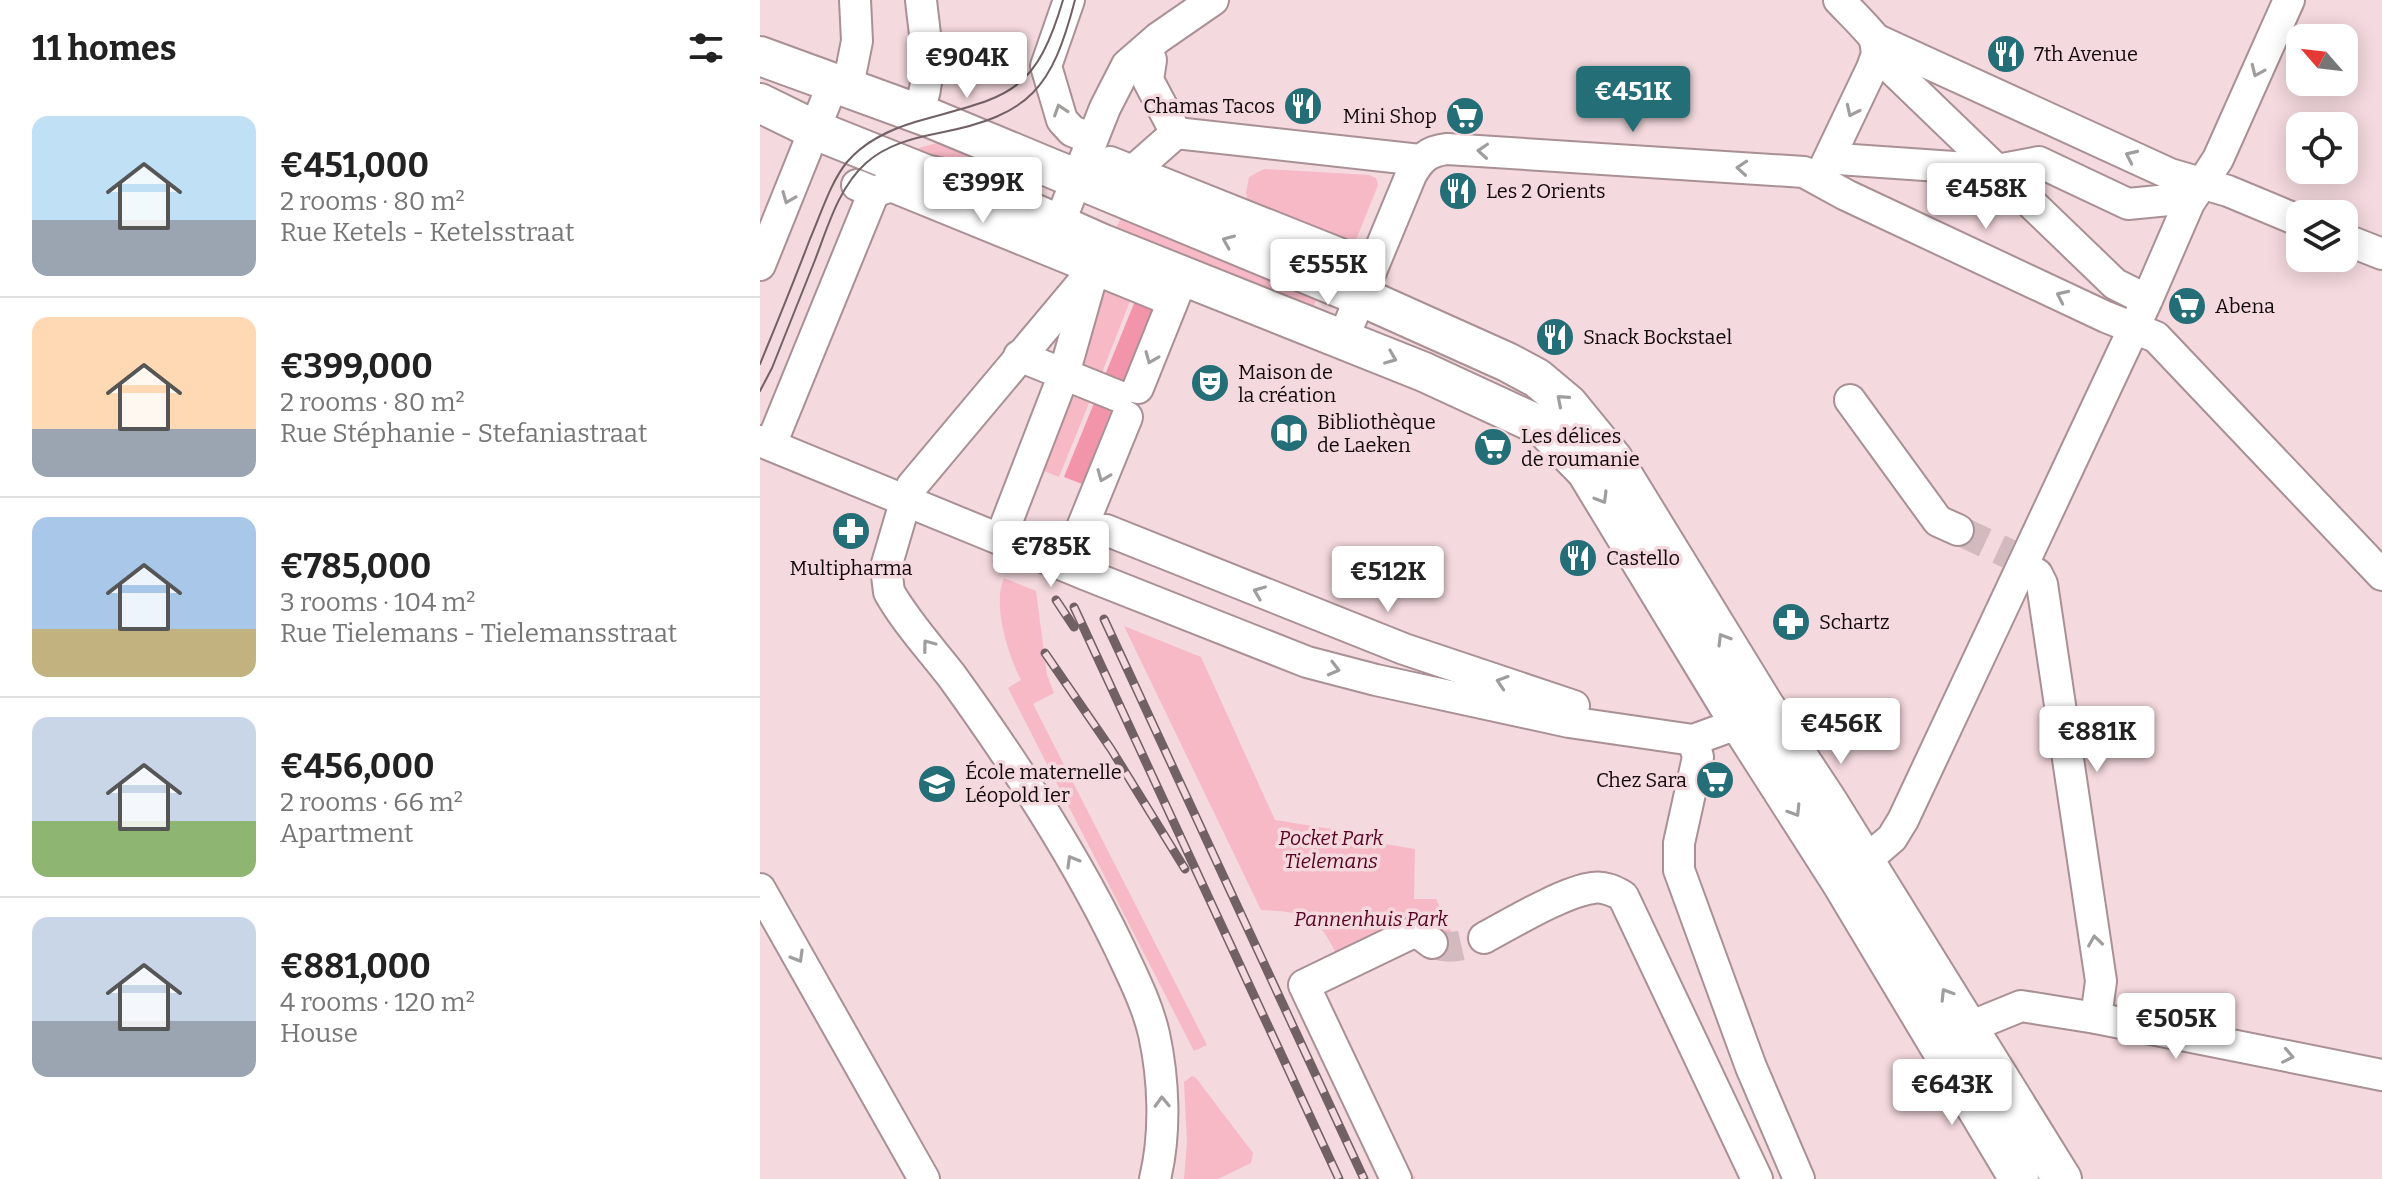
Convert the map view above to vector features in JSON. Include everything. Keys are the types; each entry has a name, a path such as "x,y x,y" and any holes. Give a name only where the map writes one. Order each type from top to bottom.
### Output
{"main road":[{"path":"760,56 918,113 1108,167 1364,280 1537,378 1568,404 1613,459 1751,713"},
{"path":"760,103 815,130 925,174 968,184 1059,224 1176,287 1343,339 1543,427 1586,471 1751,713 1853,872 1952,1036 2019,1179"},
{"path":"1952,1036 2062,1179"}],"street":[{"path":"760,265 815,130 841,84 857,41 855,0"},
{"path":"918,113 926,94 928,77 921,0"},
{"path":"1069,0 1046,66 1062,120 1108,167 1364,280"},
{"path":"1108,167 1113,91 1127,65 1158,38 1213,0"},
{"path":"1839,0 1888,55 1894,71 1997,170 2382,575"},
{"path":"1853,872 1892,838 1903,820 1999,615 2123,304 2189,203 2191,192 2218,159 2289,0"},
{"path":"1848,190 1840,167 1877,54 1875,39"},
{"path":"1875,39 2170,174 2191,192"},
{"path":"1151,60 1148,80 1176,133"},
{"path":"1059,224 1108,167 1176,133 1312,156 1428,155 1447,149 1804,172 1840,167 1997,170 2039,162 2128,204 2191,192 2228,191 2286,215"},
{"path":"1343,339 1364,280 1411,175 1428,155"},
{"path":"1840,167 2123,304"},
{"path":"778,397 861,193 891,186 984,218 1095,263 1176,287 1128,400 1074,543 1073,562 1087,575"},
{"path":"2358,245 2382,254"},
{"path":"1095,263 909,493 886,567 889,592 1005,752 1060,840 1108,924 1145,1006 1154,1032 1162,1094 1161,1148 1155,1179"},
{"path":"1006,524 1064,374 1095,263"},
{"path":"1019,356 1128,400"},
{"path":"789,365 768,437 909,493 1087,575 1307,662 1569,722 1693,740 1710,736 1751,713"},
{"path":"1850,400 1938,521 1958,530"},
{"path":"1079,535 1087,530 1106,530 1391,644 1656,733"},
{"path":"2019,560 2037,574 2042,584 2101,981 2096,1018"},
{"path":"1999,615 2049,634"},
{"path":"1693,740 1698,757 1679,843 1679,870 1751,1067 1799,1179"},
{"path":"1484,938 1524,916 1593,887 1612,890 1623,896 1757,1179"},
{"path":"760,889 924,1179"},
{"path":"1396,1179 1304,985 1416,931 1432,943"},
{"path":"1952,1036 2021,1006 2382,1075"}],"green space":[{"path":"948,140 998,160 990,180 915,149"},
{"path":"1264,169 1369,175 1376,178 1378,185 1354,245 1248,203 1249,177"},
{"path":"1124,210 1320,291 1309,317 1113,236"},
{"path":"1105,285 1132,296 1101,375 1073,365"},
{"path":"1064,387 1091,398 1059,477 1032,466"},
{"path":"1004,578 1036,591 1047,675 1054,693 1033,704 1207,1045 1194,1051 1008,688 1021,680 1011,657 1001,615"},
{"name":"Pannenhuis Park","path":"1124,626 1201,657 1275,820 1356,833 1355,839 1415,849 1414,899 1436,899 1452,934 1318,994 1365,1096 1416,1179 1385,1179 1292,976 1336,954 1329,940 1307,917 1261,910"},
{"path":"1192,1076 1253,1153 1251,1163 1218,1179 1184,1179 1187,1142 1184,1082"}],"shaded area":[{"path":"1135,301 1152,308 1123,382 1105,375"},
{"path":"1094,403 1111,411 1082,484 1064,477"}],"tunnel":[{"path":"1958,530 2009,554"},
{"path":"1432,943 1452,947 1484,938"}],"tram line":[{"path":"760,364 826,199 847,162 870,142 887,133 972,106 1012,88 1027,75 1040,57 1063,0"},
{"path":"760,391 835,208 848,184 866,163 891,147 996,117 1033,93 1057,55 1075,0"}],"railway":[{"path":"1056,600 1074,627"},
{"path":"1074,607 1339,1179"},
{"path":"1104,619 1364,1179"},
{"path":"1045,653 1111,749 1185,869"}],"place":[{"name":"7th Avenue","path":"2006,54"},
{"name":"Chamas Tacos","path":"1303,106"},
{"name":"Mini Shop","path":"1465,116"},
{"name":"Les 2 Orients","path":"1458,191"},
{"name":"Abena","path":"2187,306"},
{"name":"Snack Bockstael","path":"1555,337"},
{"name":"Maison de la création","path":"1210,383"},
{"name":"Bibliothèque de Laeken","path":"1289,433"},
{"name":"Les délices de roumanie","path":"1493,447"},
{"name":"Multipharma","path":"851,531"},
{"name":"Castello","path":"1578,558"},
{"name":"Schartz","path":"1791,622"},
{"name":"Chez Sara","path":"1715,780"},
{"name":"École maternelle Léopold Ier","path":"937,784"}],"park label":[{"name":"Pocket Park Tielemans","path":"1331,850"}]}
